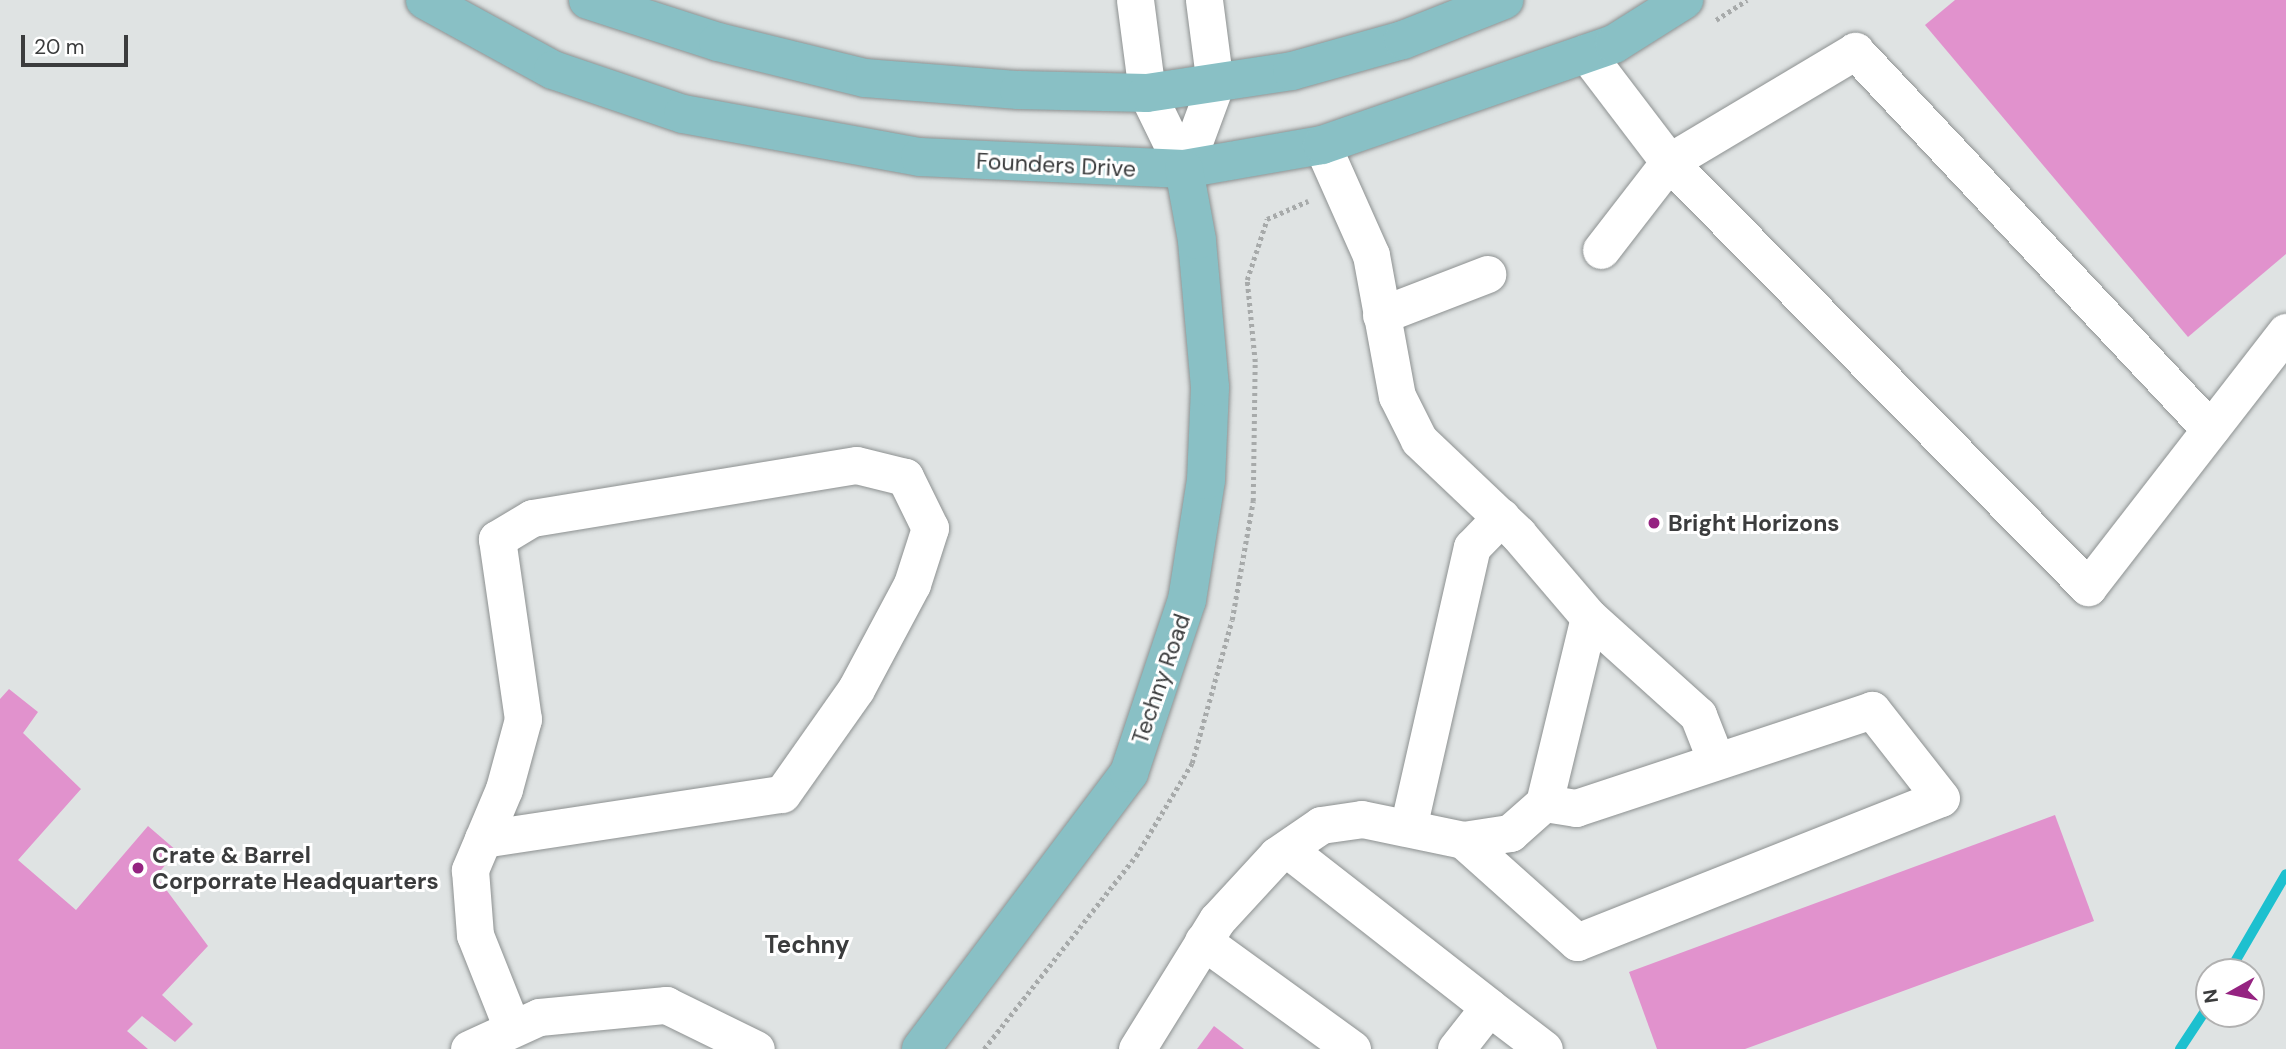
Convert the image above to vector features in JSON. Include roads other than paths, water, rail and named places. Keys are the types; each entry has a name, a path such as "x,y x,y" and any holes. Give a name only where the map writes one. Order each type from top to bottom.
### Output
{"main road":[{"name":"Founders Drive","path":"425,0 553,69 684,114 920,157 1184,169 1322,145 1614,44 1696,12"},
{"path":"588,0 718,42 865,78 1019,90 1147,93 1215,85 1292,71 1403,40 1504,0"},
{"name":"Techny Road","path":"920,1049 1129,773 1187,600 1206,480 1210,387 1197,240 1184,169"}],"street":[{"path":"1135,0 1147,93 1184,169"},
{"path":"1184,169 1215,85 1203,0"},
{"path":"1601,250 1669,162 1855,51 2210,429"},
{"path":"1586,53 1669,162 2088,587 2286,332"},
{"path":"1322,145 1371,255 1397,396 1419,440 1501,517 1588,617 1698,715 1716,761"},
{"path":"1381,315 1487,274"},
{"path":"483,839 782,794 856,689 912,584 930,528 905,477 856,465 532,518 497,539 523,719 504,789 483,839 470,870 475,935 512,1028"},
{"path":"1408,828 1472,547 1501,517"},
{"path":"1138,1049 1203,941 1287,849 1321,825 1362,819 1463,839 1510,833 1544,803 1588,617"},
{"path":"1463,839 1577,942 1941,798 1872,710 1576,808 1544,803"},
{"path":"1287,849 1544,1049"},
{"path":"1203,941 1352,1049"},
{"path":"469,1049 539,1017 666,1005 756,1049"},
{"path":"1457,1049 1489,1007"}],"waterway":[{"path":"2237,958 2286,874"},
{"path":"2180,1049 2195,1026"}],"place":[{"name":"Bright Horizons","path":"1654,523"},
{"name":"Crate & Barrel Corporrate Headquarters","path":"138,868"}],"district":[{"name":"Techny","path":"807,945"}]}
